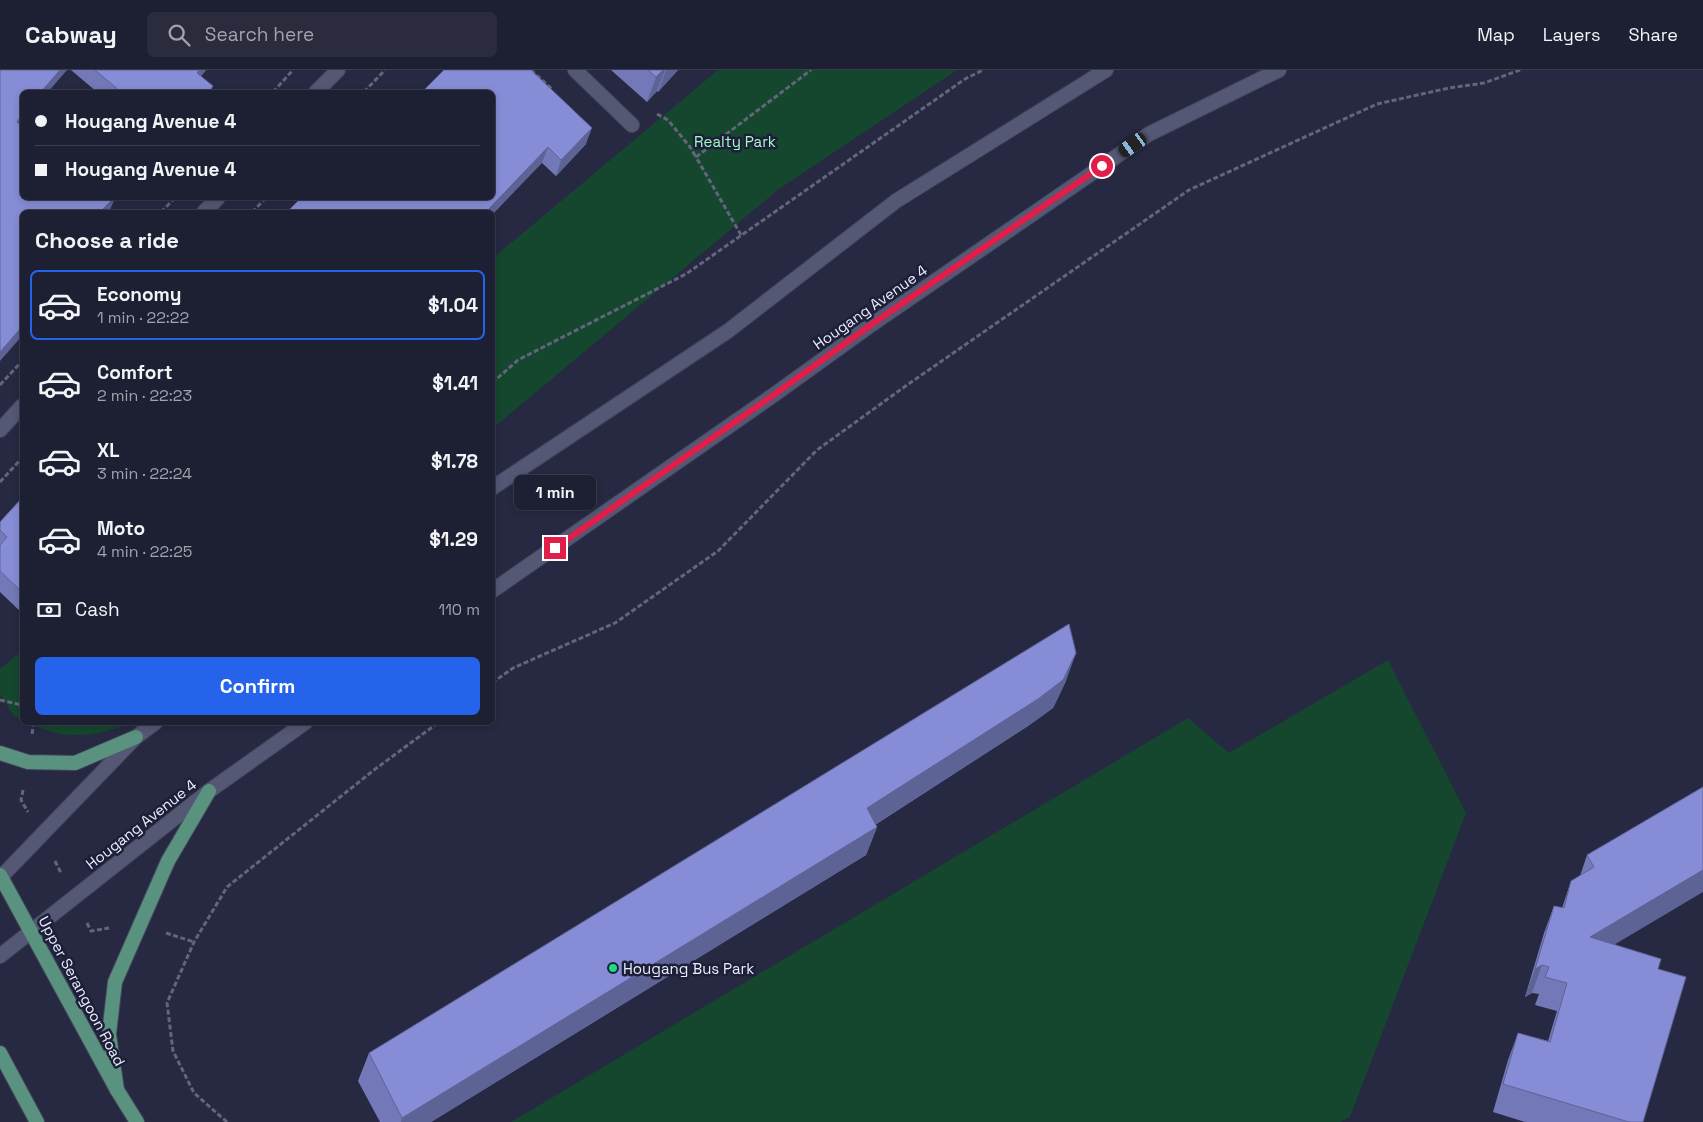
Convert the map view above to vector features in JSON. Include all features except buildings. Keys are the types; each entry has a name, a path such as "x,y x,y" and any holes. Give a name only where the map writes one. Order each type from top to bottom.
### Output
{"main road":[{"path":"0,753 28,762 75,764 136,737"},
{"path":"117,1090 109,1034 115,982 168,861 209,791"},
{"name":"Upper Serangoon Road","path":"0,877 32,931 117,1090 137,1122"},
{"path":"0,1053 37,1122"}],"street":[{"path":"318,90 338,70"},
{"path":"575,70 632,125"},
{"path":"495,486 728,331 896,202 1106,70"},
{"name":"Hougang Avenue 4","path":"495,589 868,327 1149,134 1279,70"},
{"path":"206,210 216,200"},
{"path":"0,430 20,408"},
{"path":"0,877 136,737 152,725"},
{"name":"Hougang Avenue 4","path":"0,956 209,791 302,725"}],"path":[{"path":"274,90 294,70"},
{"path":"366,90 385,70"},
{"path":"696,157 811,70"},
{"path":"495,380 518,360 686,274 966,79 983,70"},
{"path":"495,681 513,668 615,623 718,551 817,450 907,385 1189,190 1377,104 1449,88 1484,83 1520,70"},
{"path":"668,120 690,147 742,235"},
{"path":"163,210 173,200"},
{"path":"254,210 264,200"},
{"path":"0,385 20,363"},
{"path":"0,482 20,460"},
{"path":"0,700 20,705"},
{"path":"227,1122 194,1093 173,1051 167,1003 194,942 227,887 374,770 435,725"},
{"path":"21,800 75,897 91,930"}],"green space":[{"name":"Realty Park","path":"718,70 957,70 779,189 495,426 495,256"},
{"path":"20,653 20,718 14,716 0,694 0,669"},
{"path":"1388,660 1466,813 1350,1117 1340,1122 511,1122 1188,718 1229,753"},
{"path":"34,725 126,725 93,734 81,735 56,733"}],"place":[{"name":"Hougang Bus Park","path":"613,968"}],"route":[{"path":"555,548 868,327 1102,166"}]}
